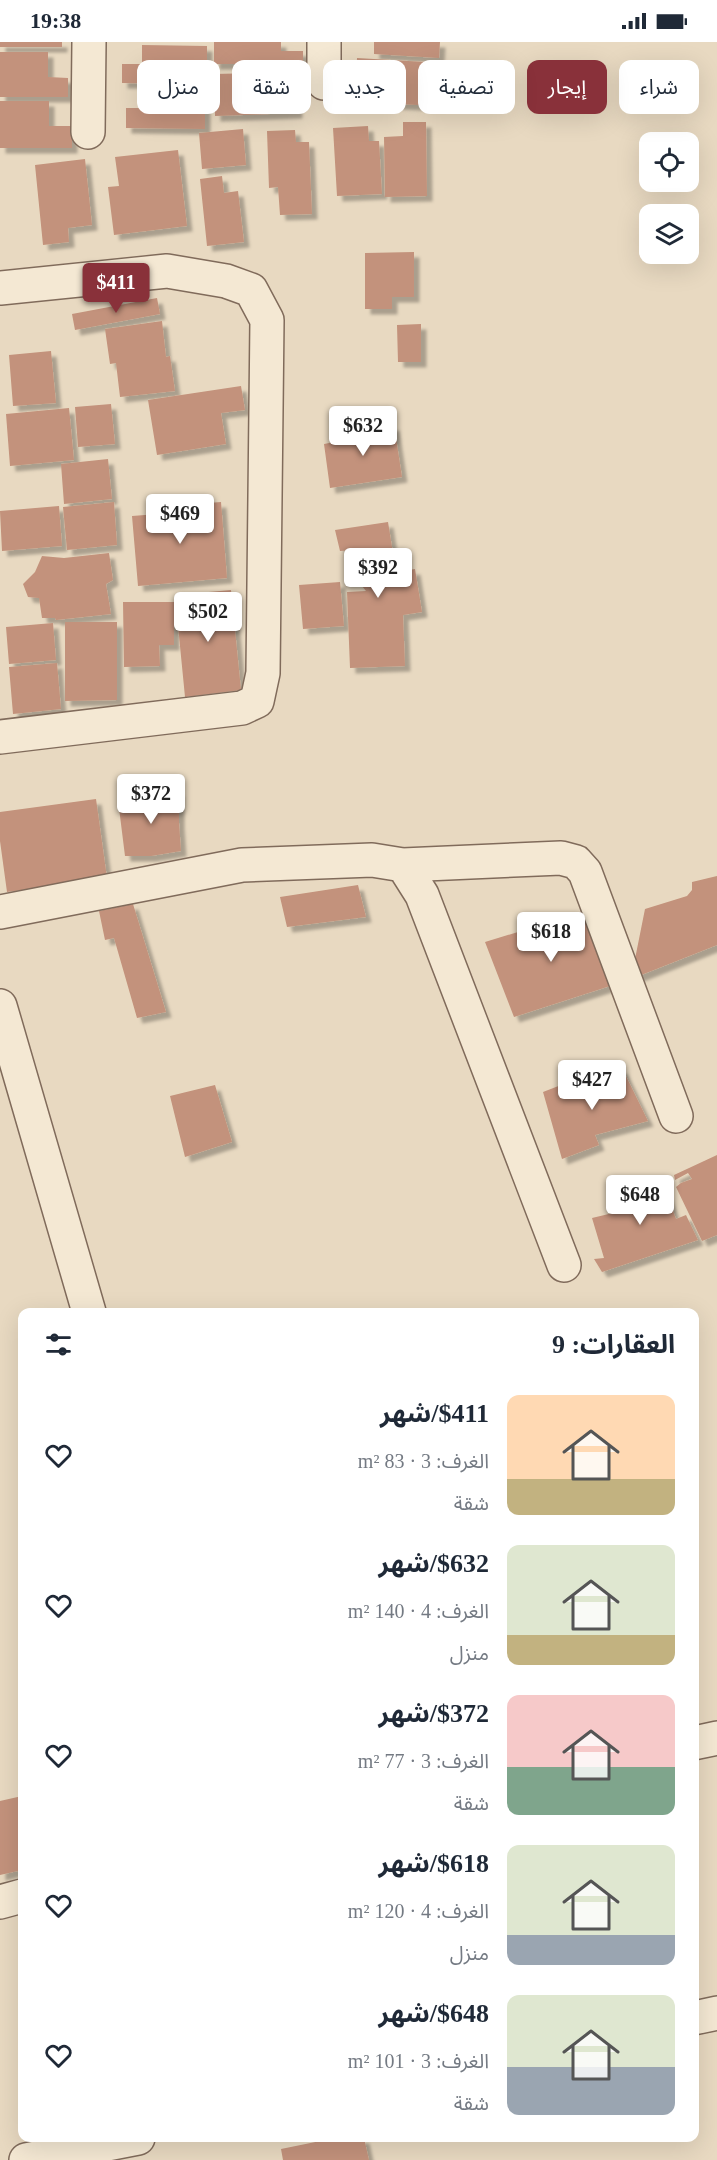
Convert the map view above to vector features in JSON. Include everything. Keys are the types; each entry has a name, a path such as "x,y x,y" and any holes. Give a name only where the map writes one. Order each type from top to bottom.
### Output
{"street":[{"path":"88,132 89,42"},
{"path":"324,42 324,60"},
{"path":"0,288 167,271 226,281 251,290 267,320 263,674 257,701 242,708 0,737"},
{"path":"0,912 242,865 372,860 403,866 561,858 576,862 585,872 676,1116"},
{"path":"403,866 422,895 564,1265"},
{"path":"0,1006 5,1042 88,1308"},
{"path":"699,1742 717,1738"},
{"path":"0,1902 18,1897"},
{"path":"699,2017 717,2013"},
{"path":"26,2160 118,2142"}],"building":[{"path":"0,42 62,42 62,47 0,47"},
{"path":"214,42 281,42 281,51 303,51 303,60 232,60 232,64 220,64 220,60 214,60"},
{"path":"374,42 440,42 439,58 374,54"},
{"path":"142,45 207,46 207,60 142,60"},
{"path":"0,52 48,52 48,77 68,78 68,97 0,97"},
{"path":"357,58 391,60 357,60"},
{"path":"406,61 418,62 418,105 406,104"},
{"path":"122,64 137,64 137,83 122,83"},
{"path":"220,74 232,74 232,114 270,114 215,116 215,114 220,114"},
{"path":"0,101 49,101 49,126 72,126 72,148 0,148"},
{"path":"126,108 137,108 137,114 205,114 205,129 126,128"},
{"path":"403,122 426,122 427,196 385,197 384,137 403,136"},
{"path":"368,126 369,141 379,141 382,194 337,196 333,128"},
{"path":"243,129 246,165 202,169 199,133"},
{"path":"295,130 296,142 309,142 312,214 280,215 278,187 269,188 267,131"},
{"path":"178,150 187,226 114,235 108,187 119,186 115,157"},
{"path":"85,159 92,225 68,228 69,242 43,245 35,165"},
{"path":"222,176 224,193 238,191 244,242 207,246 200,179"},
{"path":"414,252 414,297 392,297 392,309 365,309 365,253"},
{"path":"157,298 160,314 75,330 72,314"},
{"path":"162,321 166,357 170,356 175,391 120,397 116,363 110,364 105,329"},
{"path":"421,324 421,362 398,362 397,325"},
{"path":"51,351 56,403 13,406 9,355"},
{"path":"241,386 245,410 221,413 226,444 157,455 148,400"},
{"path":"111,404 115,444 78,447 75,407"},
{"path":"69,408 74,460 10,466 6,414"},
{"path":"394,425 402,477 330,488 324,444 340,441 339,434"},
{"path":"108,459 112,499 64,504 61,464"},
{"path":"114,502 117,545 67,550 63,507"},
{"path":"221,502 227,578 138,586 132,516 158,514 157,507"},
{"path":"59,506 62,546 2,551 0,511"},
{"path":"388,522 396,572 415,569 422,612 403,615 405,666 350,668 347,592 366,591 352,573 360,561 363,549 340,551 335,530"},
{"path":"109,553 113,580 106,584 111,614 56,620 55,618 42,618 39,598 28,597 23,584 35,572 42,556 64,558"},
{"path":"340,582 344,626 303,629 299,585"},
{"path":"231,590 241,690 185,697 175,595"},
{"path":"123,602 174,602 174,645 159,645 160,666 124,667"},
{"path":"65,622 117,622 117,700 65,701"},
{"path":"53,623 56,660 9,664 6,627"},
{"path":"57,663 61,709 13,714 9,667"},
{"path":"179,791 181,851 151,856 125,856 118,800"},
{"path":"96,799 107,878 7,892 0,841 0,812"},
{"path":"717,876 717,945 631,979 645,909 687,896 692,890 692,882"},
{"path":"358,885 366,917 287,927 280,897"},
{"path":"133,904 166,1012 137,1018 114,938 105,940 99,911"},
{"path":"593,909 613,985 514,1017 485,942"},
{"path":"622,1068 648,1121 595,1135 599,1145 562,1159 543,1092 574,1080 580,1085"},
{"path":"215,1085 232,1142 185,1157 170,1096"},
{"path":"717,1155 717,1235 702,1241 676,1187 692,1179 688,1173 675,1180 674,1175"},
{"path":"660,1176 676,1219 686,1215 698,1240 602,1272 594,1259 604,1258 592,1218 617,1212 610,1193"},
{"path":"18,1797 18,1871 0,1875 0,1801"},
{"path":"315,2142 365,2142 369,2160 283,2160 281,2149"}]}
